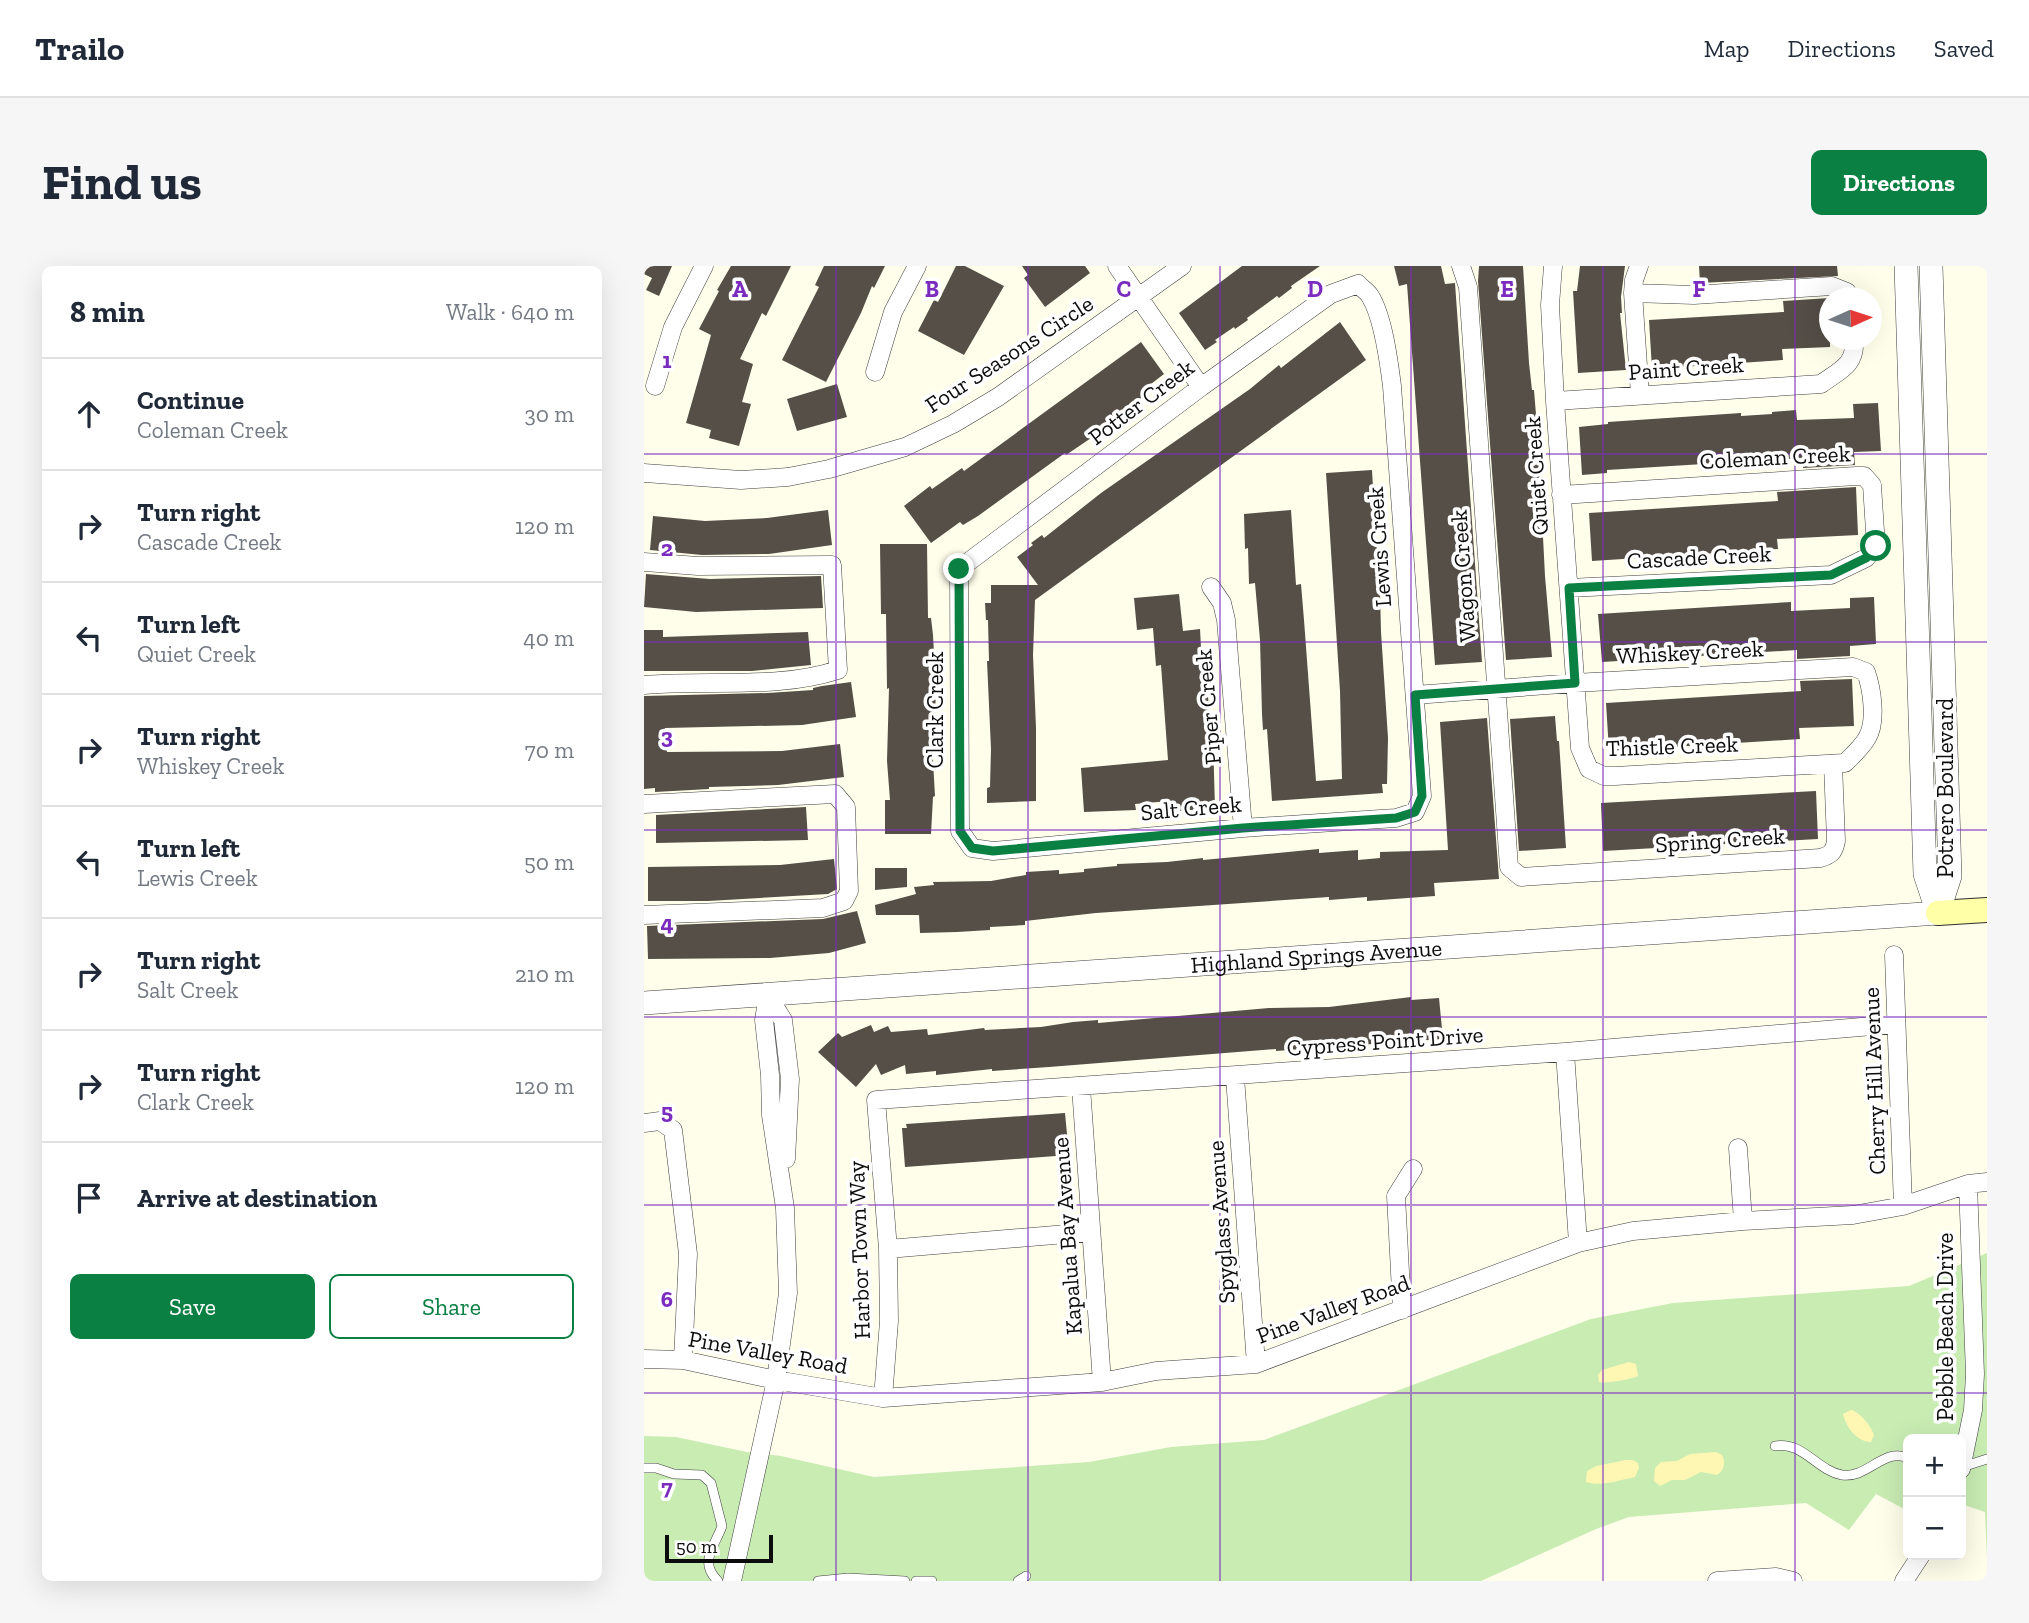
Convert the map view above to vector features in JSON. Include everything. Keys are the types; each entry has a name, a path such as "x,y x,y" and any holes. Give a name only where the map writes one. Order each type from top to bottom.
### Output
{"main road":[{"name":"Highland Springs Avenue","path":"1938,913 1987,910"}],"street":[{"path":"656,386 673,327 704,266"},
{"path":"875,372 893,312 917,266"},
{"path":"1117,266 1201,387"},
{"name":"Four Seasons Circle","path":"644,473 741,481 788,477 838,467 905,447 953,424 998,397 1182,266"},
{"name":"Wagon Creek","path":"1461,266 1468,288 1508,858 1509,867 1521,877"},
{"name":"Quiet Creek","path":"1553,266 1550,305 1555,401 1575,683"},
{"path":"1640,266 1634,280 1633,293 1640,395"},
{"name":"Potrero Boulevard","path":"1906,266 1925,874 1938,913"},
{"name":"Potrero Boulevard","path":"1931,266 1950,876 1938,913"},
{"name":"Potter Creek","path":"959,569 1201,387 1331,294 1358,284"},
{"name":"Lewis Creek","path":"1358,284 1370,296 1388,351 1422,796 1415,812"},
{"path":"1633,293 1694,295 1834,287"},
{"name":"Paint Creek","path":"1555,401 1821,384 1851,361 1855,350"},
{"name":"Coleman Creek","path":"1562,495 1864,476 1872,485 1876,546 1866,558 1831,575"},
{"path":"644,562 698,566 832,565 838,670 814,678 644,685"},
{"name":"Clark Creek","path":"959,569 960,831 972,848"},
{"name":"Cascade Creek","path":"1569,588 1831,575"},
{"name":"Piper Creek","path":"1211,587 1222,603 1226,621 1243,828"},
{"name":"Whiskey Creek","path":"1415,695 1575,683 1860,668 1866,672 1870,681 1872,728 1869,736 1839,764"},
{"name":"Thistle Creek","path":"1575,683 1583,759 1589,769 1604,776 1839,764"},
{"name":"Spring Creek","path":"1521,877 1820,858 1831,855 1835,849 1839,764"},
{"path":"644,804 835,794 846,807 849,891 844,901 823,908 644,915"},
{"name":"Salt Creek","path":"972,848 993,851 1243,828 1396,818 1415,812"},
{"name":"Highland Springs Avenue","path":"644,1003 1938,913"},
{"name":"Cherry Hill Avenue","path":"1894,954 1903,1206"},
{"path":"732,1581 776,1380 789,1293 785,1208 776,1114 768,1093 764,1020 768,996"},
{"path":"768,996 783,1020 790,1079 789,1091 776,1114"},
{"name":"Cypress Point Drive","path":"876,1100 1235,1077 1896,1024"},
{"path":"1565,1052 1578,1243"},
{"name":"Spyglass Avenue","path":"1235,1077 1256,1364"},
{"name":"Kapalua Bay Avenue","path":"1081,1087 1102,1382"},
{"path":"768,1093 789,1091"},
{"name":"Harbor Town Way","path":"876,1100 888,1249 889,1321 883,1398"},
{"path":"644,1123 660,1121 673,1130 688,1254 683,1360"},
{"path":"1738,1148 1743,1221"},
{"path":"1402,1310 1396,1196 1413,1169"},
{"name":"Pine Valley Road","path":"644,1359 683,1360 776,1380 883,1398 1102,1382 1156,1370 1256,1364 1578,1243 1633,1231 1853,1215 1903,1206 1968,1184 1987,1182"},
{"name":"Pebble Beach Drive","path":"1966,1444 1973,1410 1975,1374 1968,1184"},
{"path":"888,1249 1090,1233"},
{"path":"1904,1581 1918,1560"},
{"path":"1717,1581 1776,1577 1793,1581"}],"lane":[{"path":"1775,1446 1788,1444 1799,1448 1810,1458 1843,1475 1863,1472 1893,1456 1903,1457"},
{"path":"1966,1466 1987,1460"},
{"path":"644,1468 656,1468 674,1474 702,1475 711,1483 722,1526 710,1550 708,1566 718,1581"},
{"path":"818,1581 848,1578 905,1581"},
{"path":"916,1581 932,1581"}],"green space":[{"path":"1987,1253 1987,1559 1985,1512 1966,1506 1966,1434 1903,1434 1903,1508 1876,1494 1849,1530 1806,1503 1629,1517 1481,1581 644,1581 644,1436 676,1437 747,1452 781,1456 874,1477 1089,1462 1171,1447 1264,1440 1591,1319 1673,1303 1909,1286"}],"sand":[{"path":"1629,1362 1636,1364 1638,1376 1599,1382 1598,1375 1602,1370"},
{"path":"1851,1410 1861,1416 1870,1428 1874,1435 1871,1442 1857,1437 1849,1429 1843,1414"},
{"path":"1716,1452 1722,1455 1724,1464 1717,1475 1701,1472 1685,1480 1672,1480 1660,1486 1654,1481 1655,1468 1661,1462 1677,1461 1690,1454"},
{"path":"1626,1460 1638,1463 1635,1477 1604,1483 1586,1482 1587,1471 1596,1466"}],"building":[{"path":"644,266 672,266 659,296 646,290 652,278 644,274"},
{"path":"731,266 791,266 766,316 762,313 740,359 753,364 742,402 751,404 739,446 709,438 711,430 686,423 711,335 699,329"},
{"path":"824,266 885,266 874,288 872,286 826,382 782,360 819,287 815,285"},
{"path":"956,266 965,266 1004,286 964,355 918,331 934,300 938,302"},
{"path":"1022,266 1085,266 1090,273 1045,307 1024,278 1028,275"},
{"path":"1242,266 1320,266 1279,298 1277,296 1247,318 1248,320 1215,340 1217,342 1205,350 1179,313"},
{"path":"1394,266 1441,266 1445,284 1455,283 1482,662 1435,665 1407,284 1399,286"},
{"path":"1479,266 1523,266 1529,363 1538,439 1552,657 1506,660"},
{"path":"1580,266 1625,266 1620,313 1626,370 1578,373 1573,291 1577,291"},
{"path":"1699,266 1837,266 1838,276 1700,283"},
{"path":"1819,299 1819,347 1782,349 1783,360 1652,369 1649,320 1784,312 1783,301"},
{"path":"1340,322 1366,360 1035,600 1033,655 1036,801 987,803 991,749 988,620 985,603 991,603 991,585 1038,585 1017,557 1033,545 1031,543 1042,535 1044,538 1101,493 1250,389 1279,365 1281,368"},
{"path":"1141,342 1164,374 1151,384 1154,389 1109,421 1111,423 1097,434 1066,455 1065,453 978,516 963,525 960,522 931,543 904,506 930,486 932,489 962,468 964,471"},
{"path":"837,384 847,417 797,431 787,399"},
{"path":"1878,403 1881,451 1854,452 1855,465 1803,468 1802,458 1607,470 1607,473 1582,475 1579,427 1608,422 1741,413 1741,416 1796,410 1797,420 1854,418 1853,404"},
{"path":"1372,470 1382,592 1381,632 1388,738 1387,784 1382,784 1383,793 1272,801 1267,729 1263,730 1255,583 1249,584 1244,514 1291,510 1296,585 1301,584 1316,781 1342,779 1340,691 1326,473"},
{"path":"1856,487 1858,535 1777,539 1778,549 1592,561 1589,513 1778,501 1777,492"},
{"path":"828,510 832,545 769,554 702,555 650,550 653,516 705,521 767,518"},
{"path":"880,544 927,544 928,618 931,618 933,635 936,690 932,743 935,796 931,834 885,834 885,800 890,800 887,761 889,688 887,689 886,614 881,614"},
{"path":"646,574 710,579 821,576 823,608 696,612 644,607"},
{"path":"1179,594 1183,631 1200,629 1202,667 1206,667 1213,739 1215,808 1170,812 1169,801 1135,804 1136,810 1084,812 1081,768 1168,760 1161,665 1156,666 1153,628 1137,630 1134,598"},
{"path":"1874,597 1876,644 1850,646 1850,656 1797,659 1797,650 1602,662 1598,614 1791,602 1791,611 1850,608 1850,598"},
{"path":"644,630 663,630 663,637 808,632 811,665 752,671 644,671"},
{"path":"1852,679 1854,726 1799,728 1800,739 1609,751 1606,703 1801,691 1800,681"},
{"path":"851,682 856,717 802,725 665,728 667,752 782,751 840,744 844,777 778,785 655,792 655,788 644,789 644,696 813,690"},
{"path":"1555,716 1566,848 1519,851 1510,719"},
{"path":"1487,718 1499,879 1434,883 1435,896 1367,901 1367,897 1329,900 1329,897 1096,913 1025,921 1025,925 990,927 990,930 957,932 920,933 919,915 876,915 875,905 916,894 914,887 934,885 933,882 991,881 1026,875 1026,872 1059,870 1059,874 1084,872 1084,869 1117,864 1203,860 1319,849 1319,853 1358,850 1358,860 1380,858 1380,852 1448,850 1440,722"},
{"path":"1816,791 1818,839 1603,851 1601,803"},
{"path":"806,807 808,840 656,843 656,815"},
{"path":"834,859 837,889 828,894 708,901 648,901 648,867 780,865"},
{"path":"875,868 907,868 907,887 875,890"},
{"path":"857,911 866,943 829,953 770,958 648,959 647,926 823,919"},
{"path":"1411,997 1411,1000 1439,998 1443,1039 936,1075 936,1071 906,1074 905,1065 881,1075 876,1064 856,1087 818,1052 838,1033 842,1037 871,1025 874,1032 888,1026 891,1032 927,1029 928,1035 984,1028 1041,1027 1098,1020 1098,1023 1269,1008 1329,1007"},
{"path":"1065,1113 1069,1155 905,1167 902,1128 907,1128 906,1124"}],"route":[{"path":"959,569 960,831 972,848 993,851 1243,828 1396,818 1415,812 1422,796 1415,695 1575,683 1569,588 1831,575 1866,558 1876,546"}]}
